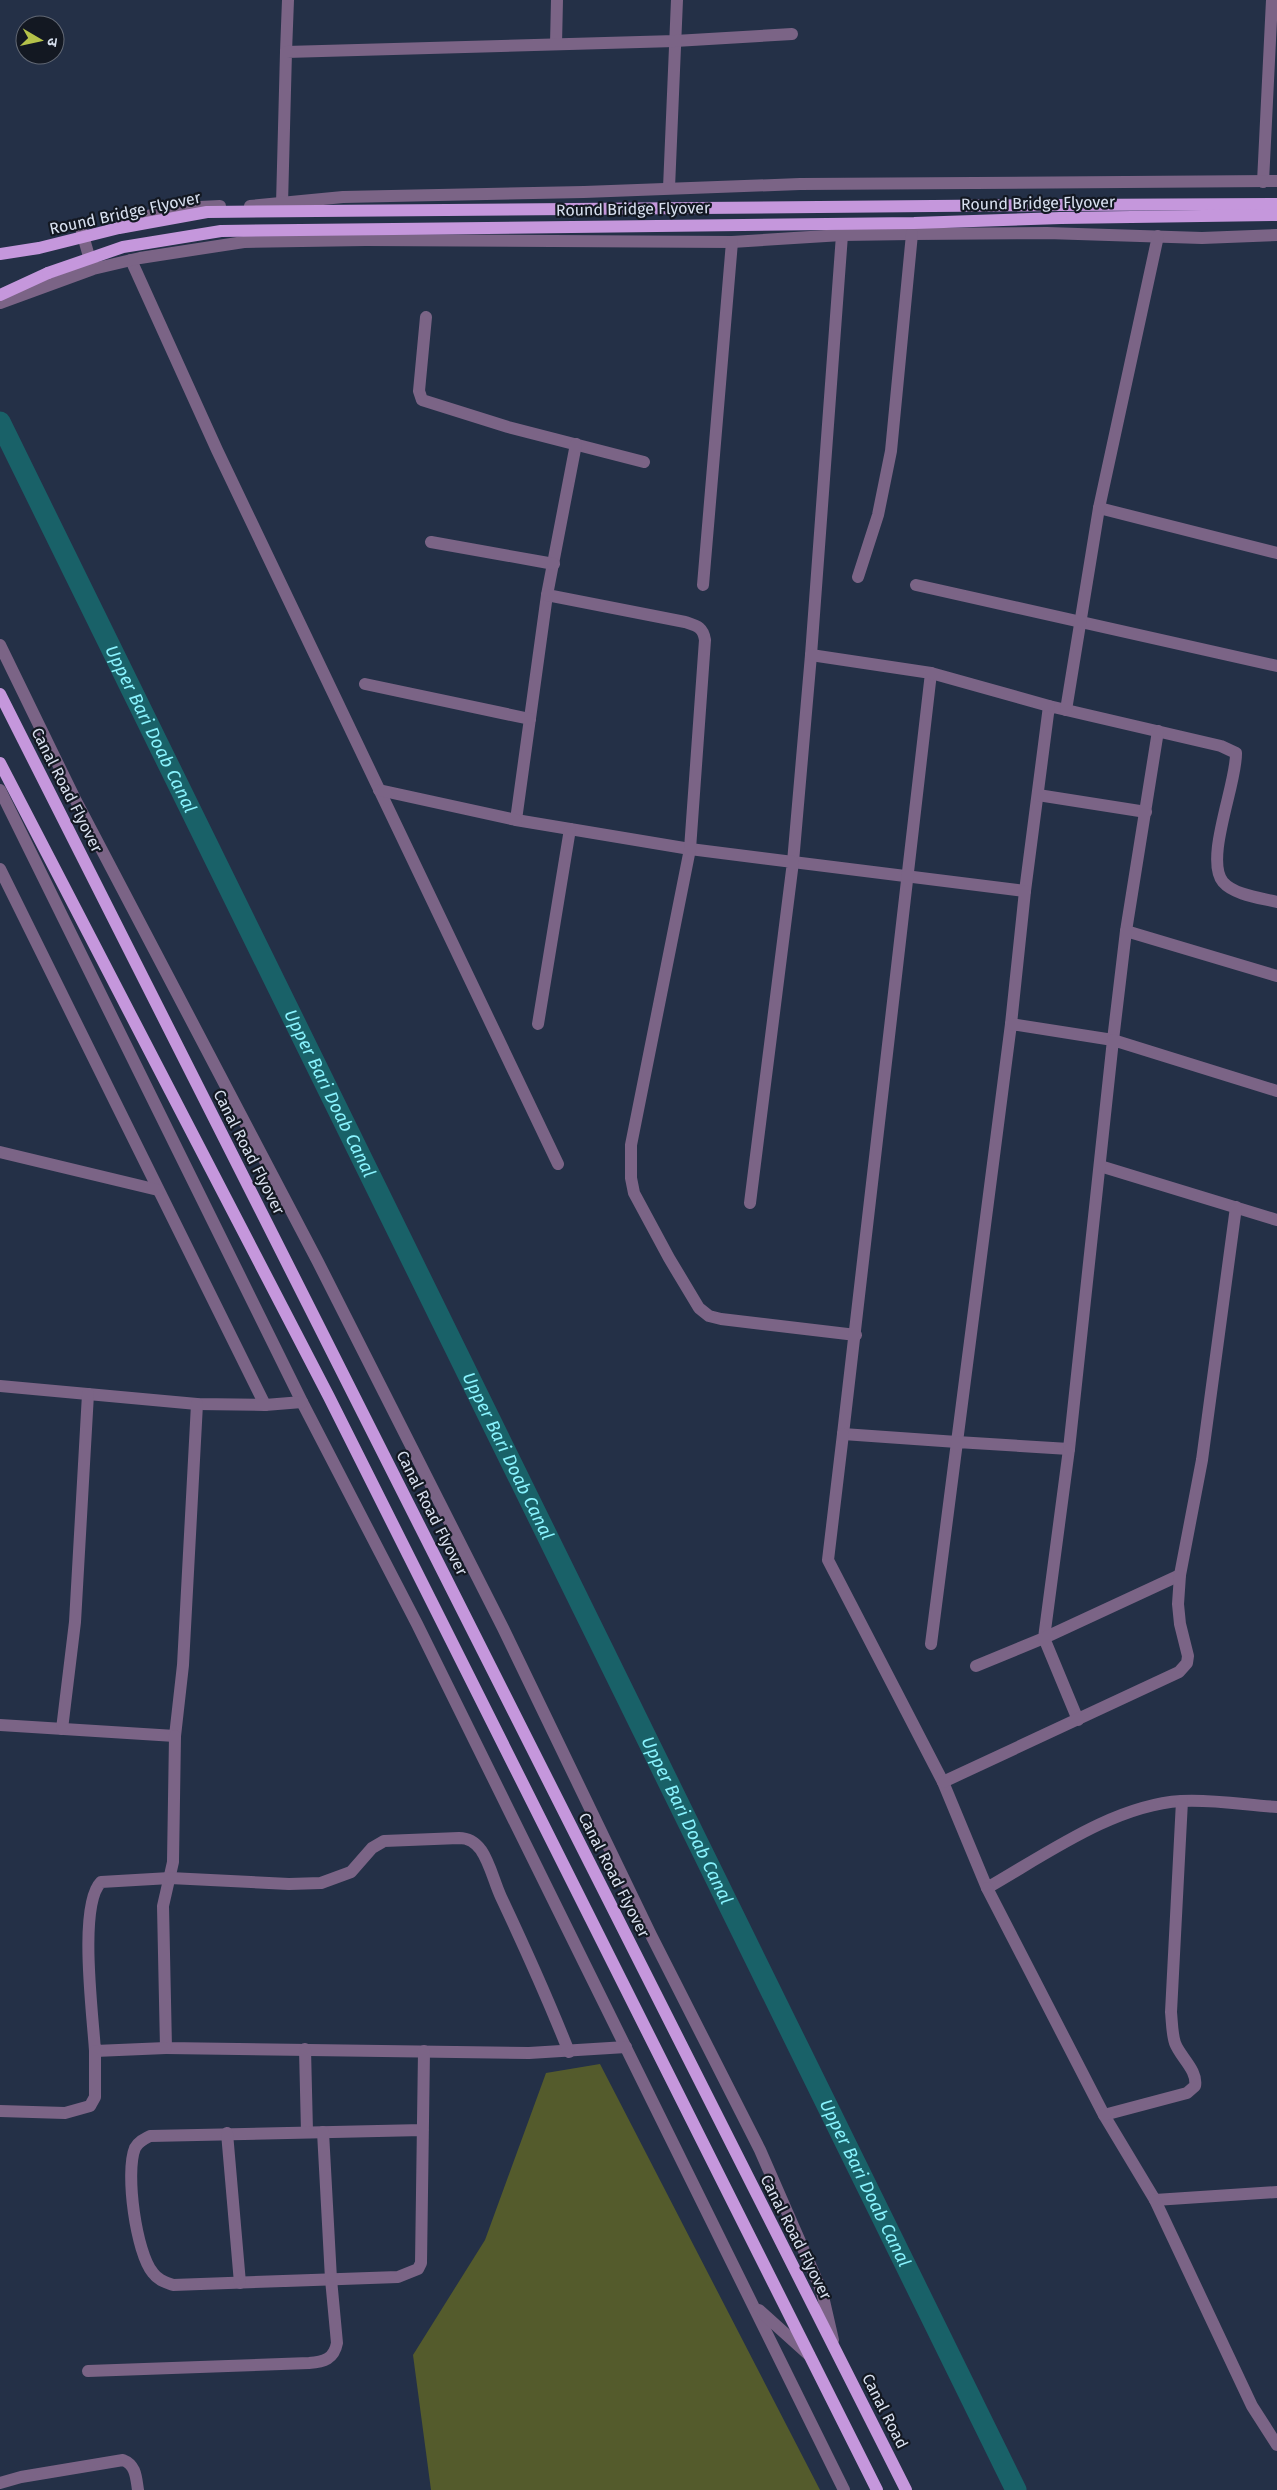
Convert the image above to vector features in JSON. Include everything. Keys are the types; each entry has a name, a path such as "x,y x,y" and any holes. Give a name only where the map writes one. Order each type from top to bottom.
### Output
{"main road":[{"name":"Round Bridge Flyover","path":"0,295 48,273 123,247 221,231 914,222 1061,212 1277,204"},
{"name":"Round Bridge Flyover","path":"0,254 39,248 119,228 207,212 1061,212 1277,215"},
{"name":"Canal Road Flyover","path":"0,694 834,2348"},
{"path":"0,763 329,1397 877,2490"},
{"name":"Canal Road","path":"834,2348 906,2490"}],"street":[{"path":"282,204 288,0"},
{"path":"556,44 557,0"},
{"path":"669,188 676,0"},
{"path":"1263,182 1272,0"},
{"path":"286,52 675,41 792,34"},
{"path":"0,258 82,232 180,208 282,204 343,198 809,184 1277,181"},
{"path":"82,232 93,269"},
{"path":"0,303 93,269 131,260 244,242 366,240 732,242 842,236 1047,233 1202,238 1277,235"},
{"path":"858,577 878,515 891,452 912,234"},
{"path":"750,1203 792,862 811,655 842,236"},
{"path":"1066,710 1099,508 1158,236"},
{"path":"703,585 732,242"},
{"path":"131,260 217,450 558,1164"},
{"path":"426,318 419,391 422,400 508,427 644,462"},
{"path":"516,820 547,595 576,444"},
{"path":"1099,508 1277,553"},
{"path":"431,542 554,564"},
{"path":"916,585 1080,620 1277,666"},
{"path":"547,595 685,622 699,626 704,631 705,640 690,849 631,1145 630,1170 634,1194 689,1292 700,1308 709,1316 721,1319 856,1334"},
{"path":"0,645 75,799 313,1253 503,1628 656,1944 760,2150 822,2292 834,2348"},
{"path":"811,655 931,673 1050,706 1221,746 1236,753 1235,767 1219,838 1218,873 1228,886 1243,893 1277,902"},
{"path":"931,673 856,1334 828,1560 943,1782 987,1888 1104,2115 1155,2200 1252,2406 1277,2445"},
{"path":"365,684 530,719"},
{"path":"931,1644 1011,1024 1025,891 1050,706"},
{"path":"1078,1720 1044,1638 1069,1448 1126,932 1158,731"},
{"path":"0,790 3,805 302,1402 417,1624 844,2490"},
{"path":"379,790 516,820 690,849 1025,891"},
{"path":"1038,795 1146,812"},
{"path":"538,1024 570,829"},
{"path":"0,869 265,1405"},
{"path":"1126,932 1277,976"},
{"path":"1011,1024 1113,1040 1277,1091"},
{"path":"0,1152 158,1190"},
{"path":"1100,1166 1277,1220"},
{"path":"943,1782 1183,1669 1188,1656 1179,1618 1180,1575 1202,1460 1236,1207"},
{"path":"0,1386 197,1404 265,1405 302,1402"},
{"path":"62,1729 75,1622 88,1394"},
{"path":"166,2048 163,1906 174,1862 175,1736 183,1665 197,1404"},
{"path":"843,1434 1069,1448"},
{"path":"976,1666 1044,1638 1180,1575"},
{"path":"0,1725 175,1736"},
{"path":"987,1888 1114,1817 1142,1808 1182,1801 1277,1807"},
{"path":"1104,2115 1187,2093 1195,2086 1196,2081 1191,2070 1175,2044 1171,2012 1182,1801"},
{"path":"0,2111 66,2112 90,2106 95,2097 95,2051 89,1958 90,1907 93,1892 101,1882 170,1878 289,1884 321,1883 351,1872 372,1848 384,1841 466,1838 475,1843 483,1852 569,2052"},
{"path":"95,2051 166,2048 569,2052 626,2047"},
{"path":"305,2049 307,2132"},
{"path":"423,2130 150,2136 140,2142 135,2149 132,2164 133,2202 137,2236 145,2260 160,2280 173,2285 398,2277 418,2269 421,2263 423,2130 424,2051"},
{"path":"88,2371 320,2362 330,2358 335,2352 337,2343 330,2279 323,2132"},
{"path":"227,2133 240,2283"},
{"path":"1155,2200 1277,2192"},
{"path":"753,2305 809,2355"},
{"path":"0,2484 22,2477 123,2460 130,2462 134,2469 138,2490"}],"green space":[{"path":"600,2064 820,2490 431,2490 413,2355 485,2240 546,2073"}],"waterway":[{"name":"Upper Bari Doab Canal","path":"0,422 1016,2490"}]}
